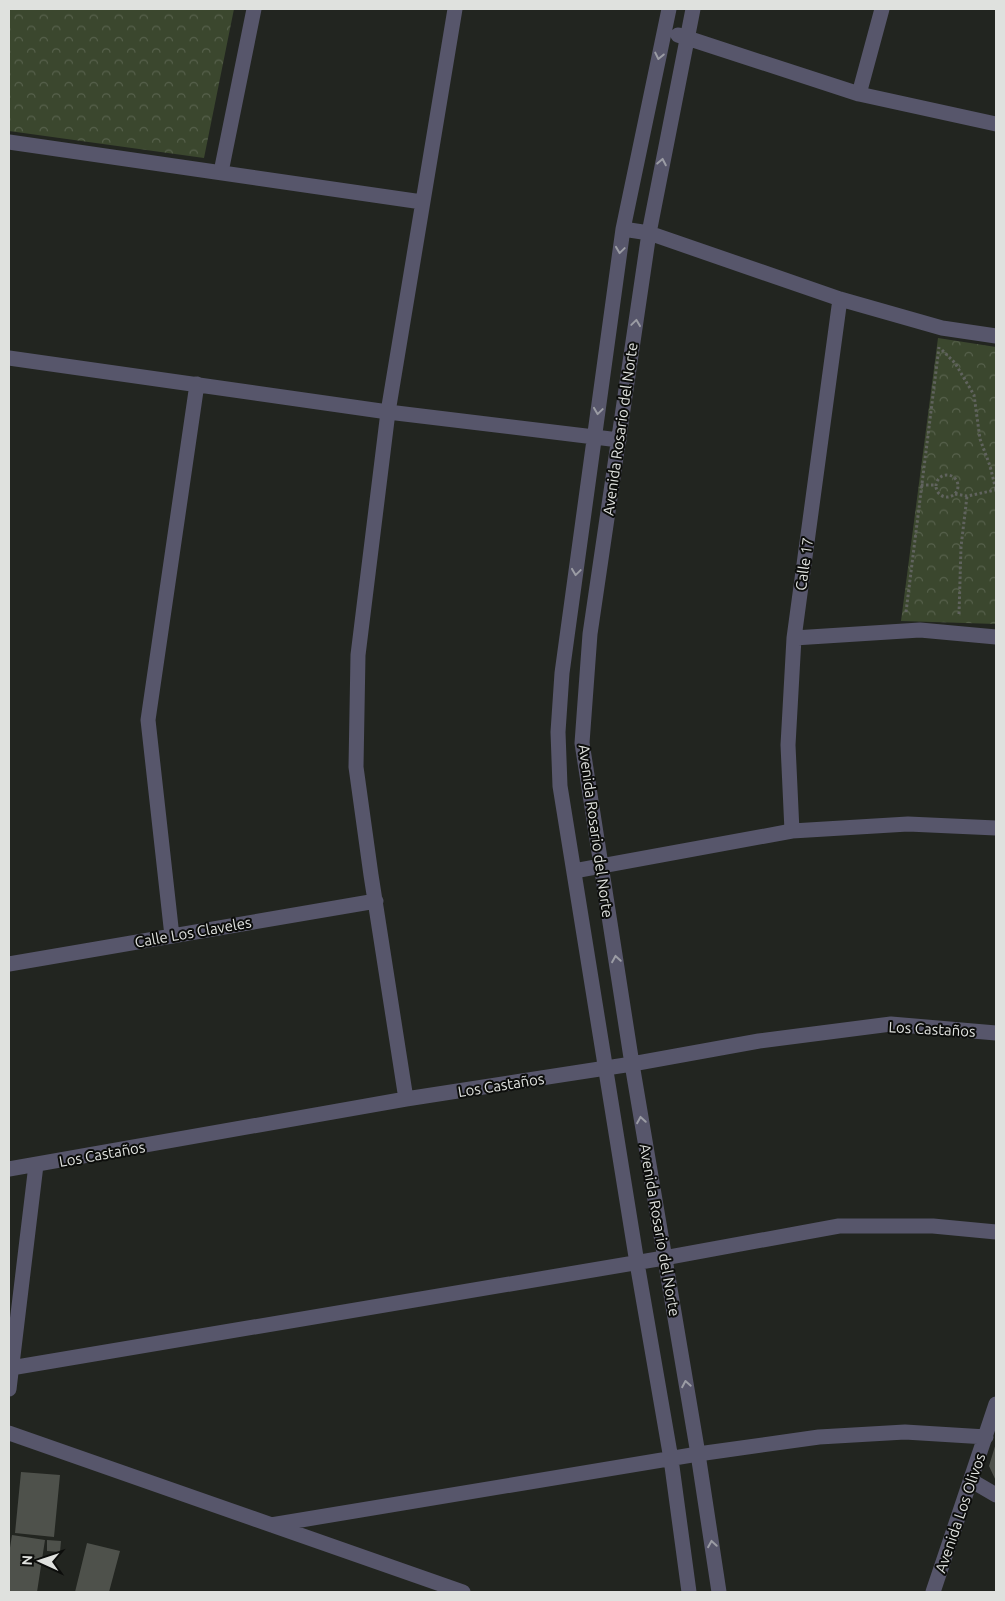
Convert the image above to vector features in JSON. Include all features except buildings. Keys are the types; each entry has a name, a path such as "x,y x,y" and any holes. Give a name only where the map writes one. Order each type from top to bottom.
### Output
{"street":[{"path":"221,172 254,9"},
{"path":"406,1099 356,767 358,655 388,412 455,9"},
{"name":"Avenida Rosario del Norte","path":"669,9 623,229 562,673 558,732 560,786 637,1263 671,1459 689,1592"},
{"name":"Avenida Rosario del Norte","path":"693,9 649,233 590,634 582,743 632,1064 698,1454 719,1592"},
{"path":"859,94 882,9"},
{"path":"664,31 859,94 996,124"},
{"path":"9,142 422,202"},
{"path":"623,229 649,233 840,299 942,328 996,336"},
{"name":"Calle 17","path":"792,831 788,745 794,638 840,299"},
{"path":"9,358 388,412 619,440"},
{"path":"172,936 148,720 197,384"},
{"path":"794,638 920,630 996,637"},
{"path":"574,871 792,831 908,824 996,828"},
{"name":"Calle Los Claveles","path":"9,964 376,901"},
{"name":"Los Castaños","path":"9,1169 406,1099 606,1069 759,1041 891,1024 996,1033"},
{"path":"9,1389 36,1165"},
{"path":"11,1368 637,1263 839,1226 933,1226 996,1232"},
{"name":"Avenida Los Olivos","path":"933,1592 972,1481 996,1404"},
{"path":"271,1525 698,1454 819,1437 895,1432 986,1437"},
{"path":"9,1433 463,1592"},
{"path":"972,1481 996,1495"}],"path":[{"path":"906,617 939,347 955,363 974,394 980,439 996,490 967,496 954,494"},
{"path":"948,474 953,476 958,488 949,497 937,491 936,486 937,480 948,474"},
{"path":"921,485 936,486"},
{"path":"959,615 961,547 967,496"}],"green space":[{"path":"9,9 234,9 204,158 9,131"},
{"path":"938,338 996,347 996,624 901,621"}]}
